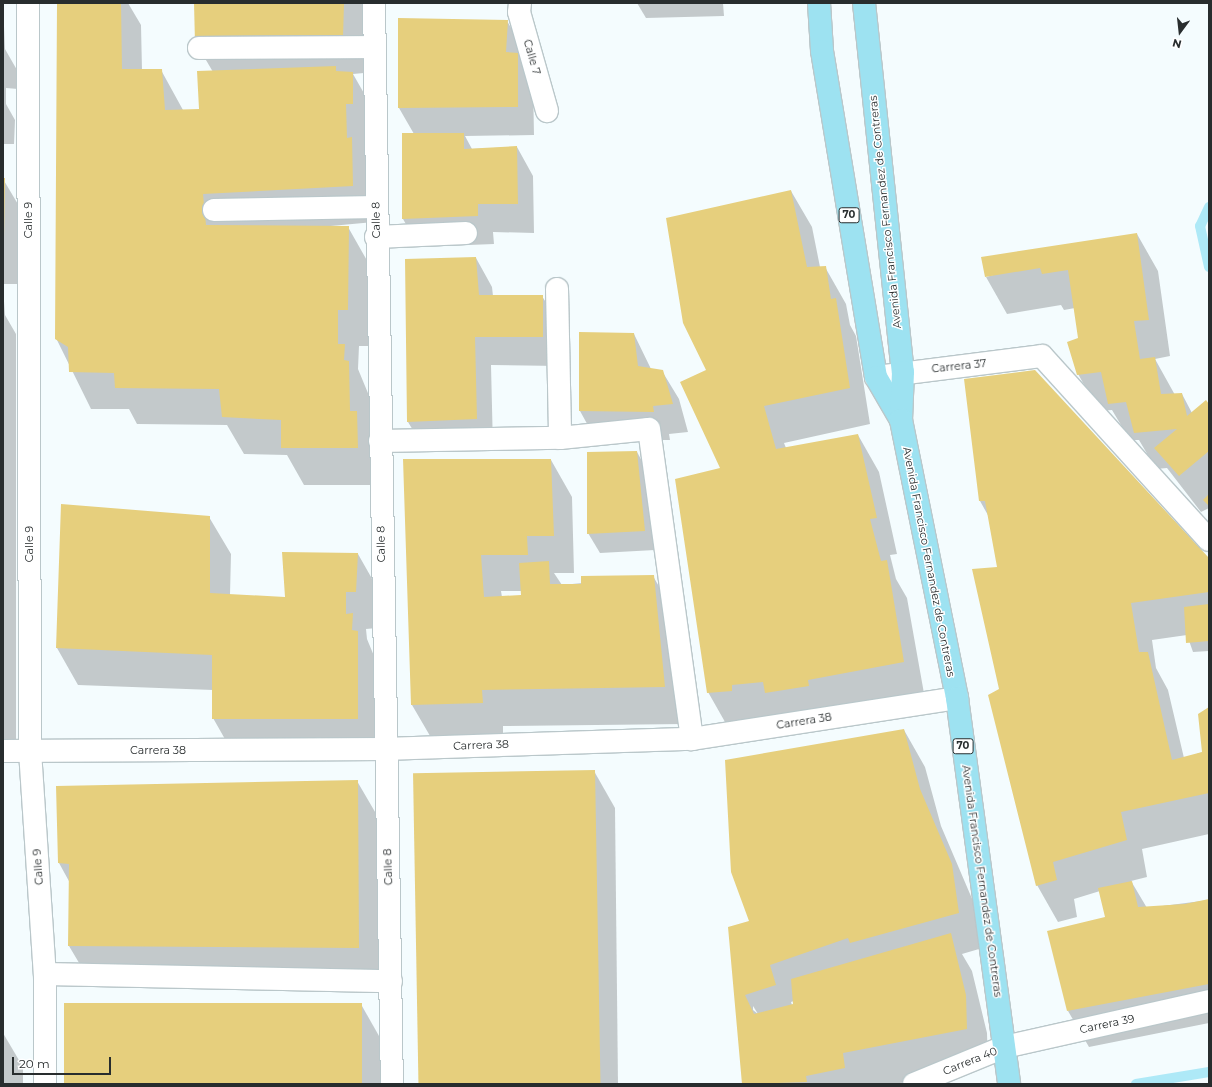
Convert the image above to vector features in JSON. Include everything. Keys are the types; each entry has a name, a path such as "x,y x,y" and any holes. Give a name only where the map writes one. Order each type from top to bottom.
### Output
{"main road":[{"name":"Avenida Francisco Fernandez de Contreras","path":"819,3 822,51 876,377 901,420"},
{"name":"Avenida Francisco Fernandez de Contreras","path":"864,3 903,372 901,420 957,698 1008,1079"}],"street":[{"name":"Calle 9","path":"28,3 30,751 45,974 45,1084"},
{"name":"Calle 8","path":"374,3 384,749 391,981 392,1084"},
{"name":"Calle 7","path":"520,3 519,12 547,111"},
{"path":"199,48 374,47"},
{"path":"214,210 376,207"},
{"path":"376,236 466,233"},
{"path":"557,290 560,438"},
{"name":"Carrera 37","path":"876,377 903,372 1042,356 1209,540"},
{"path":"380,441 560,438 649,429 692,739"},
{"name":"Carrera 38","path":"3,751 384,749 692,739 957,698"},
{"path":"45,974 391,981"},
{"name":"Carrera 39","path":"1004,1047 1209,1001"},
{"name":"Carrera 40","path":"914,1084 1004,1047"}],"building":[{"path":"57,3 121,3 122,69 162,69 165,110 199,109 197,71 336,66 336,71 353,72 353,104 346,104 347,138 352,137 353,186 203,194 206,225 349,226 348,310 338,310 338,344 345,344 344,360 349,361 350,411 357,411 358,448 281,448 281,420 222,417 219,389 115,388 114,373 69,372 68,347 55,339"},
{"path":"194,3 344,3 343,37 195,43"},
{"path":"398,18 508,20 506,52 518,53 518,107 398,108"},
{"path":"402,133 464,133 464,149 517,146 518,204 478,204 478,216 402,219"},
{"path":"3,178 5,178 4,237 3,237"},
{"path":"791,190 807,267 826,266 831,299 836,298 850,388 764,406 776,449 858,434 877,518 870,519 881,561 887,560 904,662 808,680 809,686 765,693 763,682 732,685 732,691 707,693 675,479 720,468 680,382 706,370 683,323 666,218"},
{"path":"1137,233 1149,320 1134,321 1140,359 1155,357 1161,394 1182,393 1187,416 1206,400 1209,404 1209,451 1179,476 1154,448 1177,429 1134,433 1126,402 1108,404 1101,372 1077,375 1067,342 1078,338 1068,270 1042,274 1040,268 985,277 981,257"},
{"path":"476,257 479,295 543,295 543,337 475,337 477,419 407,422 405,259"},
{"path":"579,332 634,333 638,366 663,370 673,404 653,406 654,412 579,411"},
{"path":"1035,370 1209,558 1209,592 1131,603 1139,652 1148,652 1172,760 1202,752 1198,714 1209,707 1209,793 1121,812 1127,840 1053,862 1057,880 1036,886 988,695 999,689 972,569 997,567 985,501 979,501 964,379"},
{"path":"637,451 645,531 587,534 587,452"},
{"path":"403,459 551,459 554,536 527,536 528,555 481,555 484,597 521,595 519,563 549,561 550,584 581,584 581,576 654,575 665,687 482,690 483,703 411,705"},
{"path":"1209,494 1209,506 1203,500"},
{"path":"61,504 210,516 210,593 285,597 282,552 358,553 356,592 346,592 346,614 353,613 352,630 358,631 358,719 212,719 212,655 56,648"},
{"path":"1209,604 1209,641 1186,643 1184,607"},
{"path":"904,729 920,789 952,864 959,913 850,943 848,938 770,965 776,985 745,995 754,1014 793,1004 791,979 951,933 966,995 967,1029 843,1053 845,1068 806,1076 807,1082 742,1084 728,927 749,921 731,872 725,760"},
{"path":"595,770 600,1084 418,1084 413,773"},
{"path":"358,780 359,948 68,946 69,864 58,863 56,786"},
{"path":"1132,881 1138,907 1185,904 1209,899 1209,984 1067,1011 1047,931 1105,917 1098,888"},
{"path":"64,1003 362,1003 362,1084 64,1084"}],"waterway":[{"path":"1209,207 1200,226 1209,267"},
{"path":"1136,1084 1209,1072"}]}
